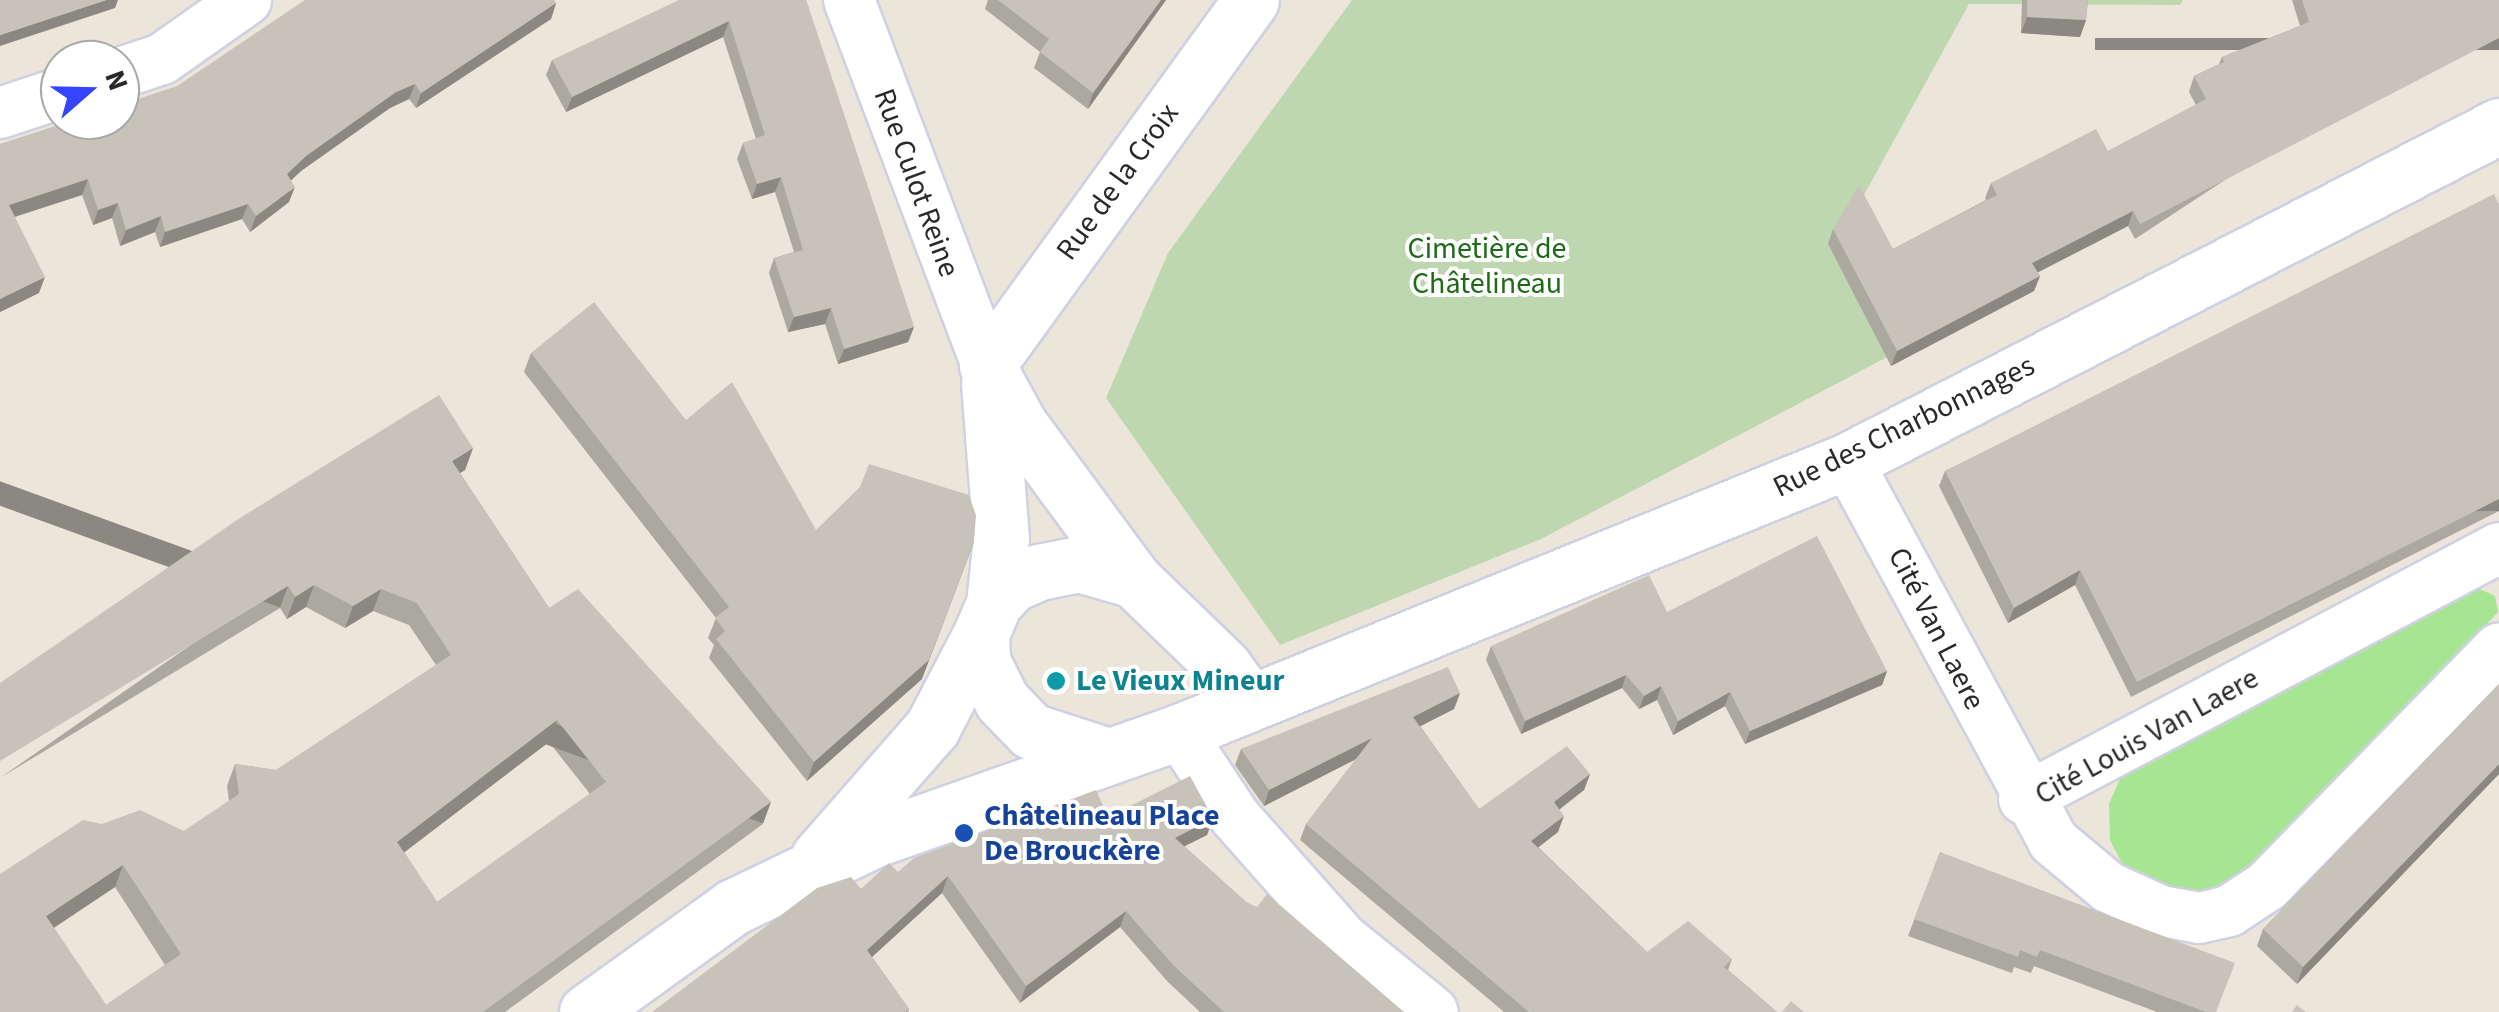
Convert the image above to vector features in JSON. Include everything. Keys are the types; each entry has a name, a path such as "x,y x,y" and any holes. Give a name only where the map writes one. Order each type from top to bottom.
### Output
{"street":[{"path":"140,67 162,60 246,0"},
{"name":"Rue Culot Reine","path":"849,0 987,365"},
{"name":"Rue de la Croix","path":"987,365 1251,0"},
{"path":"0,112 40,99"},
{"name":"Rue des Charbonnages","path":"587,1012 733,908 874,839 1179,732 1846,461 2499,126"},
{"path":"987,365 1019,424 1134,580 1224,667 1250,703"},
{"path":"987,365 1000,490 982,661 1020,723 1108,756"},
{"name":"Cité Van Laere","path":"1846,461 2024,798"},
{"name":"Cité Louis Van Laere","path":"2499,548 2024,798 2053,842 2108,887 2160,911 2199,918 2229,912 2267,886 2499,648"},
{"path":"807,872 932,728 988,618 1012,584 1059,566 1100,567 1134,580"},
{"path":"1179,732 1235,816 1344,940 1434,1012"}],"green space":[{"name":"Cimetière de Châtelineau","path":"1352,0 2183,0 2180,5 1969,4 1837,244 1893,354 1541,539 1280,645 1106,398 1168,253"},
{"path":"2473,586 2495,596 2498,612 2269,856 2205,900 2178,901 2125,869 2110,840 2109,804 2125,767"}],"building":[{"path":"0,0 106,0 0,35"},
{"path":"305,0 556,3 421,93 415,84 396,92 306,156 287,174 295,187 256,216 248,204 165,232 161,216 126,230 118,203 98,210 88,179 9,205 45,277 0,299 0,144 40,131 40,140 140,140 140,98 177,86"},
{"path":"679,0 806,0 914,327 844,349 831,308 794,317 774,258 803,250 781,177 757,184 743,143 765,135 729,21 572,97 552,60"},
{"path":"998,0 1161,0 1093,93 1040,52 1049,39"},
{"path":"2027,0 2088,0 2086,20 2027,17"},
{"path":"2302,0 2499,0 2499,38 2140,224 2133,211 2032,263 2040,276 1897,351 1833,229 1859,185 1893,249 1997,195 1991,183 2096,129 2108,151 2206,99 2194,76 2224,62 2222,57 2309,22"},
{"path":"2494,194 2499,204 2499,499 2137,682 2080,570 2014,608 1945,471"},
{"path":"594,302 686,420 732,382 816,530 860,487 869,464 969,495 976,515 974,542 929,660 814,762 716,639 725,631 715,618 729,607 531,353"},
{"path":"439,395 473,448 452,461 549,608 578,589 771,802 483,1012 0,1012 0,874 83,820 102,824 140,810 184,831 239,794 235,764 276,770 451,655 417,603 381,589 353,606 314,585 295,597 288,586 0,761 0,683 240,518","holes":["557,720 606,782 437,902 397,842","123,865 181,954 106,1005 46,916"]},
{"path":"1817,536 1887,671 1750,731 1730,692 1678,721 1661,686 1644,696 1626,675 1525,721 1491,646 1649,575 1667,612"},
{"path":"1448,667 1460,693 1413,717 1479,809 1567,746 1590,774 1554,802 1564,816 1531,841 1647,952 1688,921 1732,959 1724,967 1777,1012 1529,1012 1306,824 1372,738 1269,790 1241,749"},
{"path":"2499,684 2499,764 2303,967 2263,929"},
{"path":"1190,776 1213,818 1175,838 1246,902 1257,907 1267,894 1404,1012 1224,1012 1173,965 1126,911 1026,986 948,876 867,950 909,1009 904,1012 652,1012 817,888 851,877 861,889 889,863 898,872 914,858 1096,790 1108,817"},
{"path":"1940,852 2235,963 2216,1012 2206,1012 2040,950 2037,957 2020,950 2018,957 1914,919"},
{"path":"1791,1001 1804,1012 1782,1012"}],"place":[{"name":"Le Vieux Mineur","path":"1056,681"},
{"name":"Châtelineau Place De Brouckère","path":"964,833"}]}
